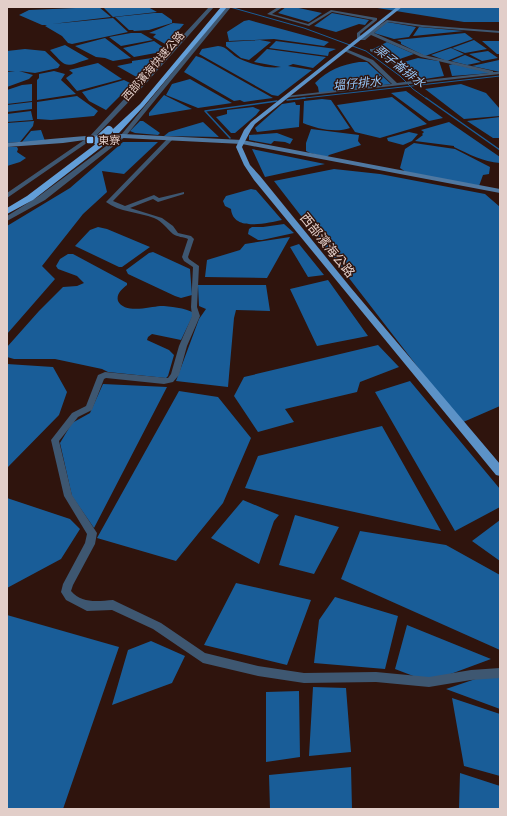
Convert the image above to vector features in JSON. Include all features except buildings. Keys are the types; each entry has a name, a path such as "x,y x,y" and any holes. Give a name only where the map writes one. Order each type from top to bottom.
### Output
{"highway":[{"path":"213,16 218,7"},
{"path":"213,16 224,7"},
{"name":"西部濱海快速公路","path":"98,140 113,130 142,105 213,16"},
{"path":"7,206 74,159 98,140"},
{"path":"7,212 30,198 98,140"}],"main road":[{"path":"242,142 244,132 248,128 400,7"},
{"path":"7,145 98,140 123,136 242,142 500,191"},
{"name":"西部濱海公路","path":"242,142 239,147 241,152 247,165 257,178 348,290 500,472"}],"street":[{"path":"7,219 42,198 123,136 194,51 213,16 212,7"},
{"path":"7,196 98,140 137,90 213,16 229,7"},
{"path":"281,7 269,14 309,25 331,11 376,19 358,34 360,39 363,39 387,21 422,26 500,32"},
{"path":"371,33 423,56 499,73"},
{"path":"347,48 371,61 395,84"},
{"path":"372,50 394,62 410,83"},
{"path":"286,97 499,73"},
{"path":"171,138 109,202 125,208 160,217 170,224 176,234 189,237 191,239 185,257 186,260 196,266 194,306 196,316 183,346 175,375 170,380 164,381 105,375 101,377 89,408 74,415 56,440 68,496 92,533 90,544 68,584 66,592 70,597 87,606 113,605 157,626 203,658 258,671 304,678 376,677 429,682 471,675 500,673"},
{"path":"125,208 154,197 158,200 182,193"}],"water":[{"path":"99,7 111,17 52,24 113,18 128,32 72,44 68,43 62,36 45,26 47,25 42,25 19,15 29,10"},
{"path":"103,7 148,7 157,12 113,17"},
{"path":"286,7 294,7 322,13 309,22 278,13"},
{"path":"371,7 500,7 500,22 464,22"},
{"path":"162,13 172,20 172,23 149,30 134,31 129,30 115,17"},
{"path":"332,13 369,20 365,25 359,24 336,32 314,26"},
{"path":"249,20 329,42 324,46 274,39 229,41 227,32 244,21"},
{"path":"387,22 416,27 409,37 394,39 374,33"},
{"path":"173,23 184,24 178,31 180,33 169,43 165,44 153,37 156,34 149,33"},
{"path":"419,27 464,31 413,36"},
{"path":"131,33 141,33 153,40 121,46 109,37"},
{"path":"465,33 473,39 425,56 401,44 401,42 397,40"},
{"path":"105,38 131,58 113,61 96,57 75,46"},
{"path":"260,40 271,42 249,60 241,58 226,46 226,42"},
{"path":"474,40 487,49 465,53 452,48"},
{"path":"154,41 164,48 161,52 134,57 123,48"},
{"path":"276,41 336,49 329,52 328,56 269,48"},
{"path":"482,41 500,41 500,54 497,54"},
{"path":"387,42 414,54 397,60 373,49"},
{"path":"65,45 89,59 70,65 60,61 50,50"},
{"path":"221,46 237,58 260,66 281,67 254,62 267,49 326,57 313,68 293,64 288,66 312,70 278,96 272,95 199,54 202,49"},
{"path":"451,48 464,54 447,61 431,55"},
{"path":"25,49 45,51 60,65 58,68 35,73 19,71 33,75 29,79 7,87 7,72 15,71 7,71 7,51"},
{"path":"488,51 498,58 482,61 469,54"},
{"path":"465,55 481,62 467,65 451,61"},
{"path":"196,56 273,98 244,102 240,100 234,101 184,72"},
{"path":"152,58 155,61 140,79 117,66 132,63 132,61"},
{"path":"418,58 439,61 444,76 418,80 400,63"},
{"path":"499,60 500,72 472,66"},
{"path":"359,62 367,62 391,84 319,93 318,87 315,83 330,71"},
{"path":"98,63 122,79 77,91 66,78 73,73 69,70"},
{"path":"453,64 492,73 452,76 449,65"},
{"path":"54,71 65,74 61,80 76,94 37,100 37,80 39,78 39,74"},
{"path":"190,79 232,103 198,108 166,95 172,84"},
{"path":"124,80 132,84 106,110 89,101 82,92"},
{"path":"32,84 32,101 7,104 7,90 22,85"},
{"path":"461,84 486,93 500,109 500,116 464,119 425,89"},
{"path":"406,91 443,118 429,121 391,93"},
{"path":"164,95 192,109 149,116 149,113"},
{"path":"77,96 98,111 94,116 51,120 37,119 37,102"},
{"path":"392,97 427,124 380,138 355,132 337,105"},
{"path":"322,99 331,100 350,128 326,130 303,123 304,101"},
{"path":"32,102 32,109 7,112 7,105"},
{"path":"295,102 296,105 300,105 299,127 257,132 255,128 282,104"},
{"path":"253,107 260,110 235,133 231,133 216,117 227,114 227,110"},
{"path":"31,111 33,120 7,122 7,114"},
{"path":"500,117 500,138 493,138 467,121"},
{"path":"34,121 33,126 20,142 7,143 7,123"},
{"path":"140,121 143,121 160,133 158,135 135,133 130,131"},
{"path":"203,122 219,137 164,136 169,132"},
{"path":"449,122 500,157 500,163 476,157 454,146 415,141 423,135 422,134 424,132 421,130"},
{"path":"311,129 359,135 358,141 361,145 329,155 327,157 310,153 306,151 306,143"},
{"path":"41,130 45,141 22,142 31,131"},
{"path":"409,132 418,134 412,141 403,145 388,141 387,138"},
{"path":"277,133 293,139 290,144 274,141 271,144 249,140 249,135"},
{"path":"123,142 158,142 124,174 102,171 107,192 83,214 42,266 55,279 7,334 7,226 70,188"},
{"path":"414,143 455,149 490,167 489,174 483,175 479,186 406,172 400,168 405,149"},
{"path":"7,147 17,147 17,152 26,158 20,162 7,166"},
{"path":"252,149 325,164 265,177"},
{"path":"334,169 380,174 485,194 500,207 500,406 461,423 274,181"},
{"path":"251,189 256,190 282,220 252,224 238,221 233,216 231,209 225,206 223,201 226,196"},
{"path":"284,224 294,233 262,240 258,240 248,234 249,229 252,227"},
{"path":"98,227 107,229 150,247 122,267 119,267 75,246 90,230"},
{"path":"290,237 267,278 205,277 207,260 240,250 245,244"},
{"path":"299,244 324,275 308,277 290,247"},
{"path":"153,252 190,269 192,295 181,298 128,274 126,270 149,253"},
{"path":"68,254 73,254 127,283 118,296 118,301 121,305 131,309 168,306 194,313 181,340 152,334 148,337 147,340 169,350 174,355 168,376 166,378 108,372 102,369 55,359 14,359 7,357 7,347 63,287 77,286 84,283 77,276 58,269 56,266 60,259"},
{"path":"328,280 368,336 317,346 290,289"},
{"path":"198,285 266,285 270,311 236,310 228,387 176,381 199,319 206,309 199,306"},
{"path":"378,345 399,367 360,382 357,392 285,409 294,422 258,432 234,396 244,377"},
{"path":"7,364 53,367 67,392 59,415 7,468"},
{"path":"410,381 500,489 500,507 455,531 375,392"},
{"path":"103,384 167,387 94,528 72,496 60,443 72,423 90,413"},
{"path":"179,391 218,397 251,438 223,503 176,561 97,538"},
{"path":"382,426 441,531 245,488 258,456"},
{"path":"7,498 70,519 80,529 61,559 7,588"},
{"path":"243,500 279,515 274,521 259,564 211,538"},
{"path":"295,515 339,527 314,574 279,565"},
{"path":"500,520 500,561 472,541"},
{"path":"360,531 446,545 500,575 500,650 341,579"},
{"path":"236,583 311,600 287,665 204,645"},
{"path":"335,597 398,616 385,669 314,663 319,620"},
{"path":"7,615 119,647 63,809 7,809"},
{"path":"407,625 491,659 429,682 395,669"},
{"path":"151,641 185,656 172,683 112,705 128,650"},
{"path":"496,672 500,674 500,709 446,689"},
{"path":"313,687 346,688 351,752 309,756"},
{"path":"299,691 300,757 266,762 266,692"},
{"path":"452,698 500,714 500,776 464,766"},
{"path":"351,767 352,809 270,809 269,775"},
{"path":"460,773 500,786 500,809 459,809"}],"waterway":[{"name":"栗子崙排水","path":"230,7 304,28 366,51 400,76 410,86"},
{"name":"塭仔排水","path":"410,86 500,76"},
{"name":"塭仔排水","path":"296,99 410,86"},
{"name":"栗子崙排水","path":"410,86 427,99"},
{"name":"塭仔排水","path":"296,99 305,98"},
{"name":"栗子崙排水","path":"426,98 500,150"},
{"name":"塭仔排水","path":"287,100 296,99"},
{"name":"塭仔排水","path":"230,138 205,111 277,101"}],"place":[{"name":"東寮","path":"90,140"}]}
